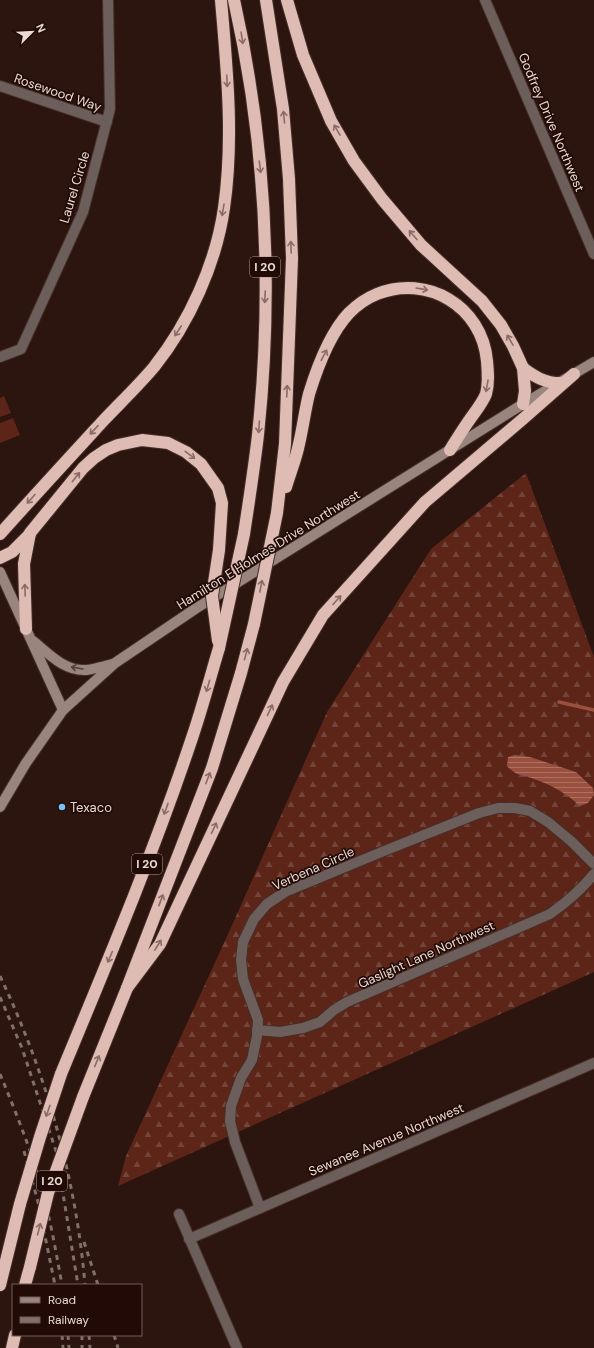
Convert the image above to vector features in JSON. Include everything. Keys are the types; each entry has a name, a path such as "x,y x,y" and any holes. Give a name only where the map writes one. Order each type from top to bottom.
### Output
{"highway":[{"path":"0,534 57,470 154,367 180,328 202,286 218,236 224,209 227,183 229,131 227,77 221,0"},
{"name":"I 20","path":"0,1285 20,1204 61,1074 122,929 192,738 219,648 244,534 258,435 262,383 266,280 261,175 246,65 234,0"},
{"name":"I 20","path":"25,1284 48,1193 82,1097 127,988 212,768 241,673 254,624 277,513 285,444 292,258 289,179 283,109 266,0"},
{"path":"287,0 303,55 331,121 354,161 382,200 421,245 482,300 501,325 523,368 525,391 523,404"},
{"path":"277,513 299,445 309,394 320,362 335,333 349,312 367,298 389,290 411,287 433,291 456,303 475,323 486,347 489,375 486,394 450,450"},
{"path":"523,368 541,380 551,383 560,383"},
{"path":"127,988 160,944 283,682 323,615 425,502 574,374"},
{"path":"0,558 12,552 30,533 83,468 106,450 131,441 142,440 160,441 177,447 193,457 206,469 218,488 222,503 219,550 212,596 219,648"},
{"path":"29,634 24,564 30,533"},
{"path":"12,1348 15,1336"}],"main road":[{"name":"Hamilton E Holmes Drive Northwest","path":"0,807 26,763 63,710 115,664 195,609 523,404 594,362"},
{"path":"0,572 63,710"},
{"path":"29,634 61,664 75,669 86,670 115,664"}],"street":[{"name":"Laurel Circle","path":"0,357 21,348 83,212 110,109 108,0"},
{"name":"Godfrey Drive Northwest","path":"485,0 594,254"},
{"name":"Rosewood Way","path":"0,86 107,122"},
{"name":"Verbena Circle","path":"260,1208 235,1142 230,1121 231,1106 240,1078 252,1060 258,1030 258,1020 243,979 241,960 243,942 254,919 267,904 285,892 479,813 498,808 515,808 530,811 548,822 572,841 594,864"},
{"name":"Gaslight Lane Northwest","path":"258,1030 280,1032 303,1028 320,1022 334,1010 347,1002 550,914 566,904 594,874"},
{"name":"Sewanee Avenue Northwest","path":"189,1239 594,1063"},
{"path":"179,1214 237,1348"}],"green space":[{"path":"4,396 11,413 0,417 0,398"},
{"path":"13,418 20,435 0,443 0,423"},
{"path":"526,473 594,657 594,972 118,1186 126,1156 229,932 327,712 431,549"}],"shaded area":[{"path":"515,755 530,757 576,772 593,788 594,795 588,803 580,806 553,787 541,781 519,775 514,772 507,766 508,757"}],"waterway":[{"path":"559,702 594,710"}],"railway":[{"path":"0,976 31,1050 45,1088 56,1127 74,1205 81,1245 85,1284"},
{"path":"0,997 22,1048 56,1151 78,1284"},
{"path":"0,1074 36,1168 50,1222 62,1284"},
{"path":"24,1151 38,1202 55,1284"},
{"path":"84,1242 98,1284"},
{"path":"62,1336 63,1348"},
{"path":"68,1336 69,1348"},
{"path":"82,1336 82,1348"},
{"path":"89,1336 90,1348"},
{"path":"114,1336 118,1348"}],"place":[{"name":"Texaco","path":"62,807"}]}
